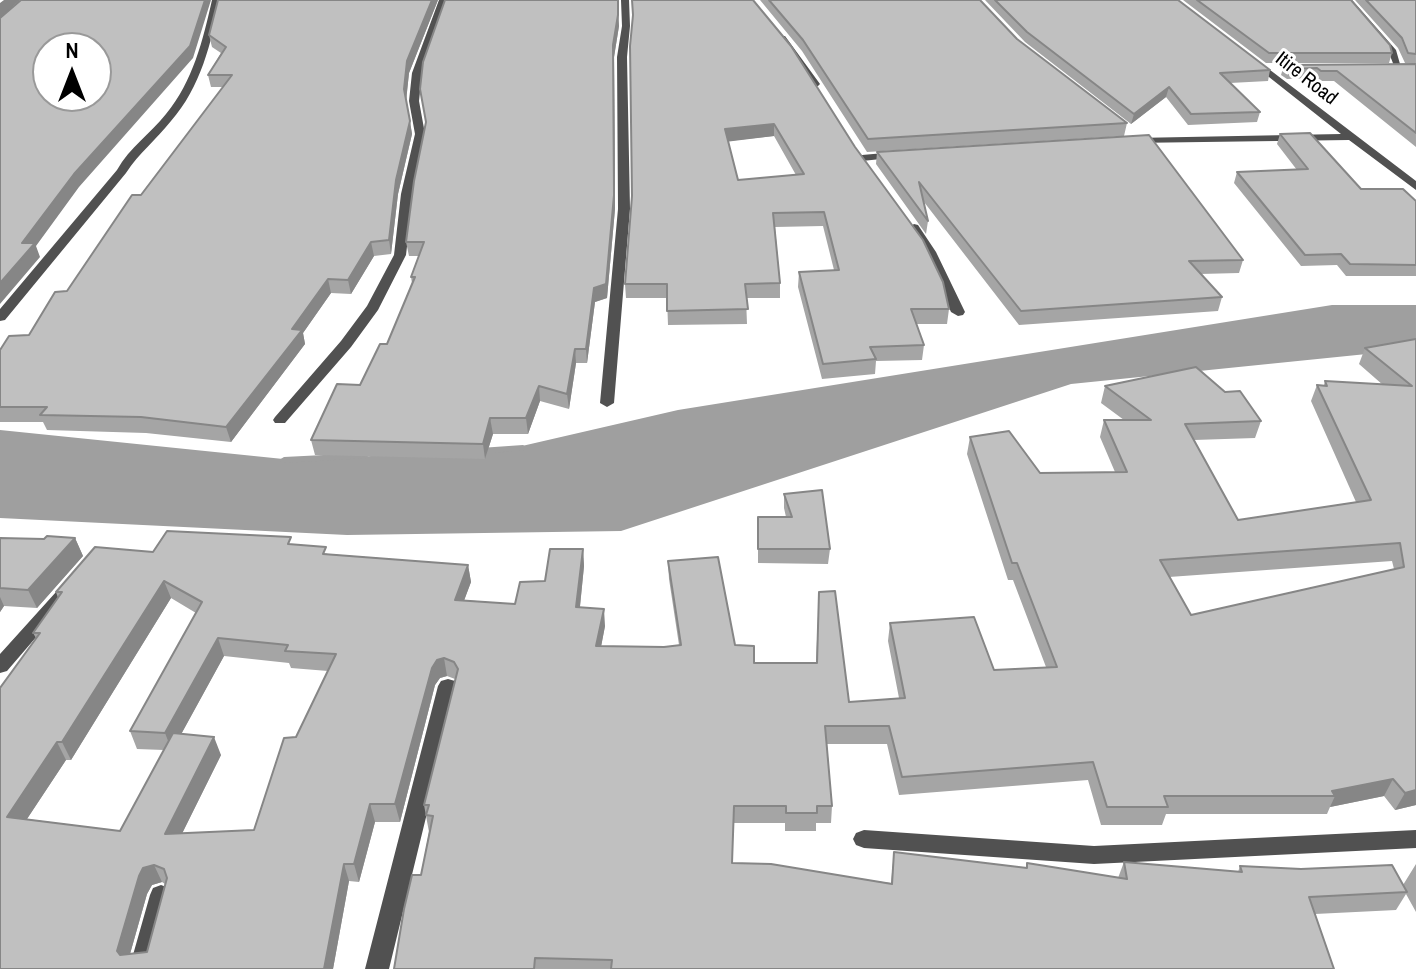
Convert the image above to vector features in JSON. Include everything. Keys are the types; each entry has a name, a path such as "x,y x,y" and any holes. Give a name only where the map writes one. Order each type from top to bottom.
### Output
{"street":[{"path":"0,317 122,171 133,149 167,120 197,72 214,22 216,0"},
{"path":"280,420 346,344 373,307 400,255 407,194 420,134 414,101 417,73 443,0"},
{"path":"607,403 624,185 625,0"},
{"path":"1347,0 1393,52 1403,69 1384,69"},
{"path":"771,25 797,55 819,92"},
{"name":"Itire Road","path":"1241,52 1416,187"},
{"path":"1265,69 1280,69"},
{"path":"1129,137 1142,141 1350,137"},
{"path":"855,147 870,169"},
{"path":"862,158 906,155"},
{"path":"909,222 930,252 958,312"},
{"path":"0,666 77,579"},
{"path":"377,969 448,686"},
{"path":"864,839 1094,855 1416,839"},
{"path":"141,969 161,895"}],"shaded area":[{"path":"1332,305 1416,305 1416,349 1071,384 621,531 347,535 0,518 0,430 293,460 509,449 678,410"}],"building":[{"path":"21,0 205,0 190,46 74,174 22,243 35,243 0,283 0,18"},
{"path":"218,0 432,0 407,61 404,89 410,121 396,180 389,240 371,242 348,280 328,279 292,329 302,330 226,427 141,417 40,415 47,407 0,407 0,350 9,336 29,335 55,292 67,291 132,195 141,195 232,75 208,75 226,47 209,35"},
{"path":"445,0 618,0 613,45 614,195 606,284 594,288 586,349 575,349 567,394 539,386 526,418 490,418 483,444 311,440 337,384 360,385 380,344 387,344 415,277 411,277 424,242 406,242 426,122 420,89 423,62"},
{"path":"632,0 753,0 791,46 855,147 923,240 943,282 949,309 911,309 924,345 870,347 876,359 823,364 799,272 839,270 824,212 773,213 780,283 745,284 748,309 667,311 667,284 625,284 632,196 630,46","holes":["774,124 804,174 738,180 725,129"]},
{"path":"769,0 980,0 1017,39 1127,123 868,139 803,40"},
{"path":"995,0 1178,0 1270,70 1220,73 1260,112 1191,114 1169,87 1134,114 1027,32"},
{"path":"1197,0 1351,0 1390,45 1392,53 1269,53"},
{"path":"1366,0 1416,0 1416,54 1408,53 1402,38"},
{"path":"1416,64 1416,133 1337,71 1290,69 1284,65"},
{"path":"1310,133 1361,189 1403,189 1416,201 1416,265 1350,264 1341,254 1305,255 1237,172 1308,169 1280,134"},
{"path":"1149,135 1243,260 1189,261 1222,297 1021,311 919,182 928,221 877,152"},
{"path":"1416,339 1416,790 1405,793 1393,779 1332,791 1335,796 1164,796 1168,807 1107,807 1093,762 902,777 889,726 825,726 832,806 817,806 817,813 786,813 786,806 734,806 732,863 771,864 892,884 894,852 1027,868 1027,863 1127,879 1124,862 1242,872 1240,866 1301,869 1392,865 1407,892 1309,897 1334,969 611,969 612,960 535,958 534,969 394,969 412,875 421,875 433,816 426,815 429,805 424,805 458,669 454,662 444,658 437,660 432,668 395,804 370,804 354,864 344,864 324,969 0,969 0,688 40,633 33,633 62,592 56,592 95,547 153,552 167,531 291,537 288,544 326,547 323,554 468,565 455,600 515,604 520,582 545,581 550,549 583,549 576,607 604,609 596,646 681,645 668,561 718,557 735,645 754,646 754,663 817,663 819,592 835,591 849,702 905,698 890,623 974,617 994,670 1057,667 1017,563 1012,563 970,437 1009,431 1040,473 1127,472 1104,420 1151,420 1105,386 1196,367 1225,392 1240,391 1261,421 1185,424 1238,520 1371,500 1317,385 1327,386 1325,381 1412,386 1365,348","holes":["1400,543 1404,567 1191,615 1160,560","164,581 202,602 130,731 165,733 218,638 288,645 285,651 336,654 296,737 284,738 254,830 165,834 214,737 173,733 120,831 7,817 57,742 62,742","154,865 164,869 167,878 147,952 120,955 117,951 143,868"]},
{"path":"822,490 830,549 758,549 758,517 792,517 784,494"},
{"path":"47,536 75,538 28,590 0,588 0,538 44,539"}],"waterway":[{"path":"480,451 523,448"},
{"path":"284,460 363,456"}]}
